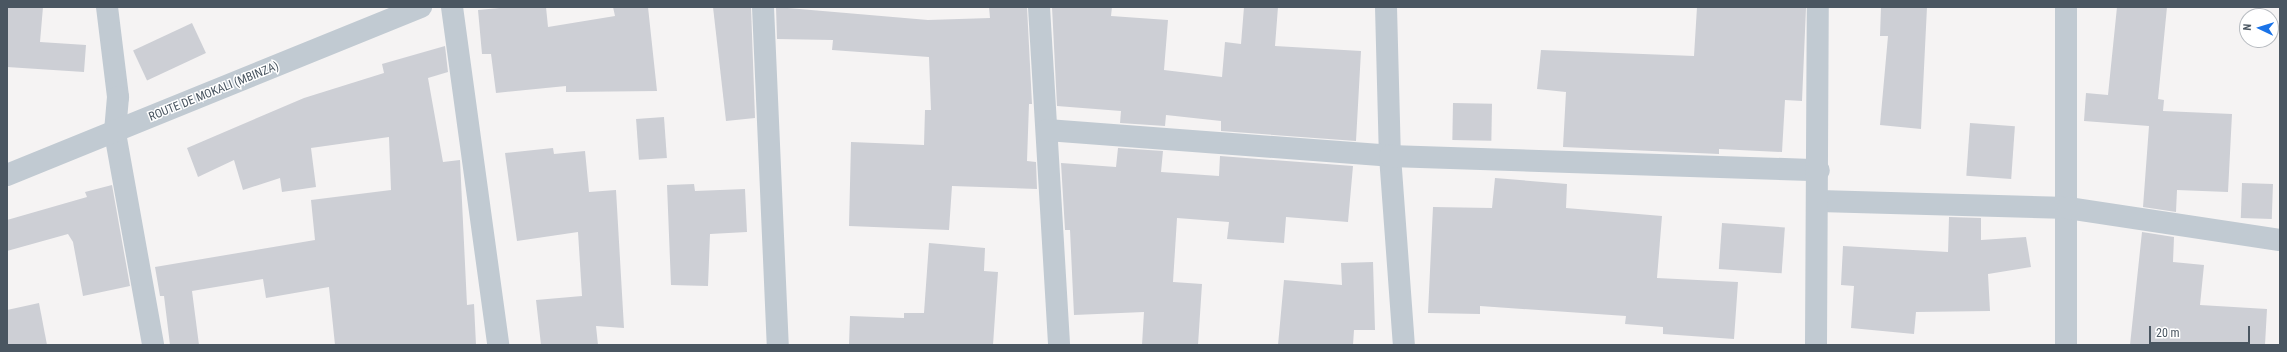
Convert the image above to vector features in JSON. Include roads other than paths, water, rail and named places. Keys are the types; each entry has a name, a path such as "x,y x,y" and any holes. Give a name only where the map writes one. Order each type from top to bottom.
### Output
{"street":[{"path":"106,7 118,97 115,133 153,345"},
{"name":"ROUTE DE MOKALI (MBINZA)","path":"7,175 115,133 421,7"},
{"path":"452,7 498,345"},
{"path":"762,7 778,345"},
{"path":"1039,7 1059,345"},
{"path":"1386,7 1390,156 1404,345"},
{"path":"1816,345 1819,201 1818,7"},
{"path":"2066,7 2068,208 2066,345"},
{"path":"1047,130 1390,156 1819,170"},
{"path":"1819,201 2068,208 2280,240"}]}
